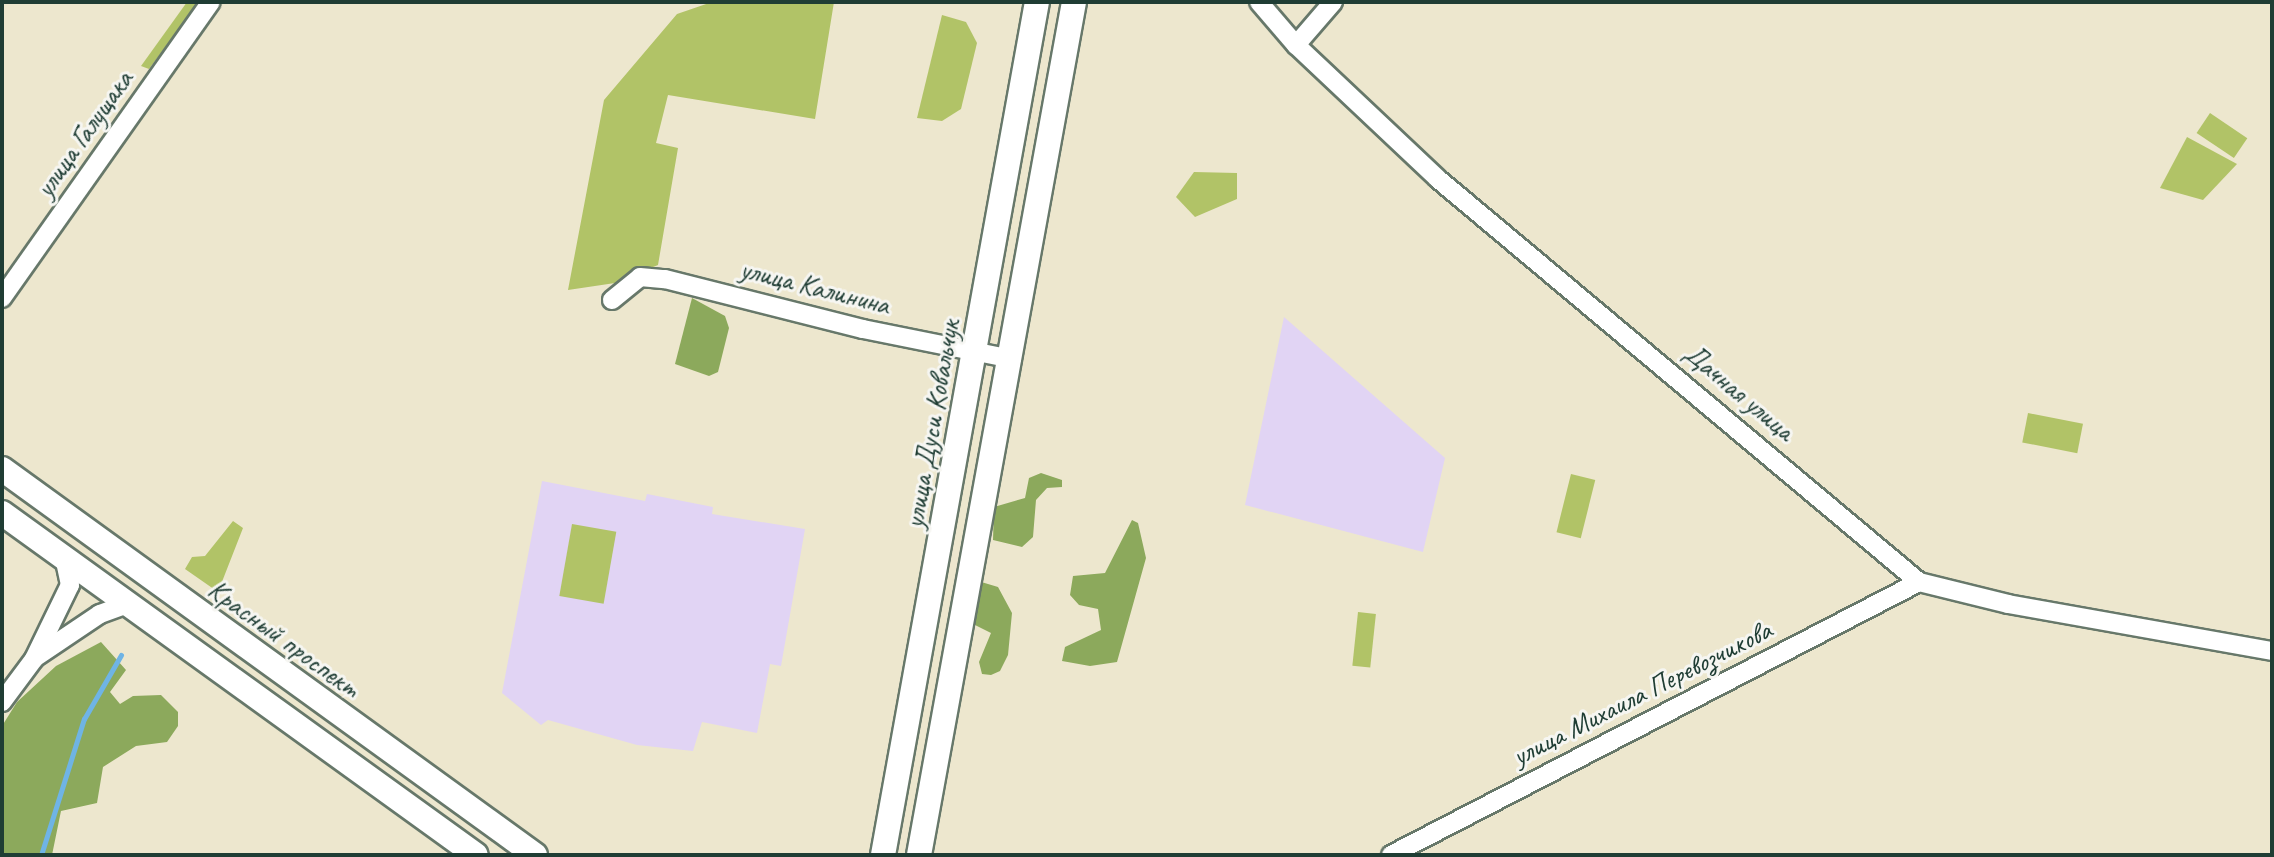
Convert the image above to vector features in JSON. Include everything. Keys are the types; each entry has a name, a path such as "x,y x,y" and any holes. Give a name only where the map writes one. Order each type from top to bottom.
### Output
{"main road":[{"name":"улица Дуси Ковальчук","path":"883,855 1037,2"},
{"path":"919,855 1012,359 1074,2"},
{"name":"Красный проспект","path":"2,469 535,855"},
{"path":"2,513 125,605 476,855"}],"street":[{"name":"улица Галущака","path":"2,298 211,2"},
{"name":"Дачная улица","path":"1259,2 1296,45 1438,179 1919,582 2008,604 2272,651"},
{"path":"1296,45 1333,2"},
{"name":"улица Калинина","path":"612,300 640,277 665,279 975,353 1012,359"},
{"path":"2,702 34,659 70,585 65,561"},
{"name":"улица Михаила Перевозчикова","path":"1391,855 1919,582"},
{"path":"34,659 100,614 125,605"}],"shaded area":[{"path":"1284,317 1445,458 1423,552 1245,505"},
{"path":"542,481 645,501 647,494 713,507 712,514 805,529 781,666 770,664 757,733 702,722 693,751 637,745 548,720 541,725 502,693"}],"green space":[{"path":"187,2 199,2 149,69 141,66"},
{"path":"712,2 834,2 815,119 668,95 656,143 678,148 658,265 615,283 568,290 604,100 677,14"},
{"path":"942,15 966,22 977,43 961,109 942,121 917,118"},
{"path":"2210,113 2247,138 2234,158 2197,133"},
{"path":"2187,137 2237,164 2203,200 2160,188"},
{"path":"1194,172 1237,173 1237,199 1195,217 1176,197"},
{"path":"692,298 725,316 729,328 718,372 709,376 675,364"},
{"path":"2028,413 2083,424 2077,453 2022,442"},
{"path":"1041,473 1062,480 1062,487 1047,488 1036,500 1033,537 1022,547 993,540 994,507 1025,498 1029,478"},
{"path":"1571,474 1595,480 1581,538 1556,532"},
{"path":"1132,520 1138,523 1146,558 1117,662 1090,666 1062,661 1065,647 1101,630 1098,609 1079,605 1070,595 1073,576 1105,573"},
{"path":"233,521 243,528 218,592 185,569 192,557 205,556"},
{"path":"572,524 616,532 604,604 559,596"},
{"path":"978,581 998,587 1012,613 1008,655 1000,671 991,675 982,674 979,662 991,633 971,623"},
{"path":"1358,612 1376,614 1370,668 1352,666"},
{"path":"101,642 126,670 110,692 120,704 133,696 161,695 178,712 178,726 167,742 136,746 103,767 97,803 61,811 52,855 2,855 2,726 17,702 56,666"}],"waterway":[{"path":"41,855 84,719 121,655"}]}
